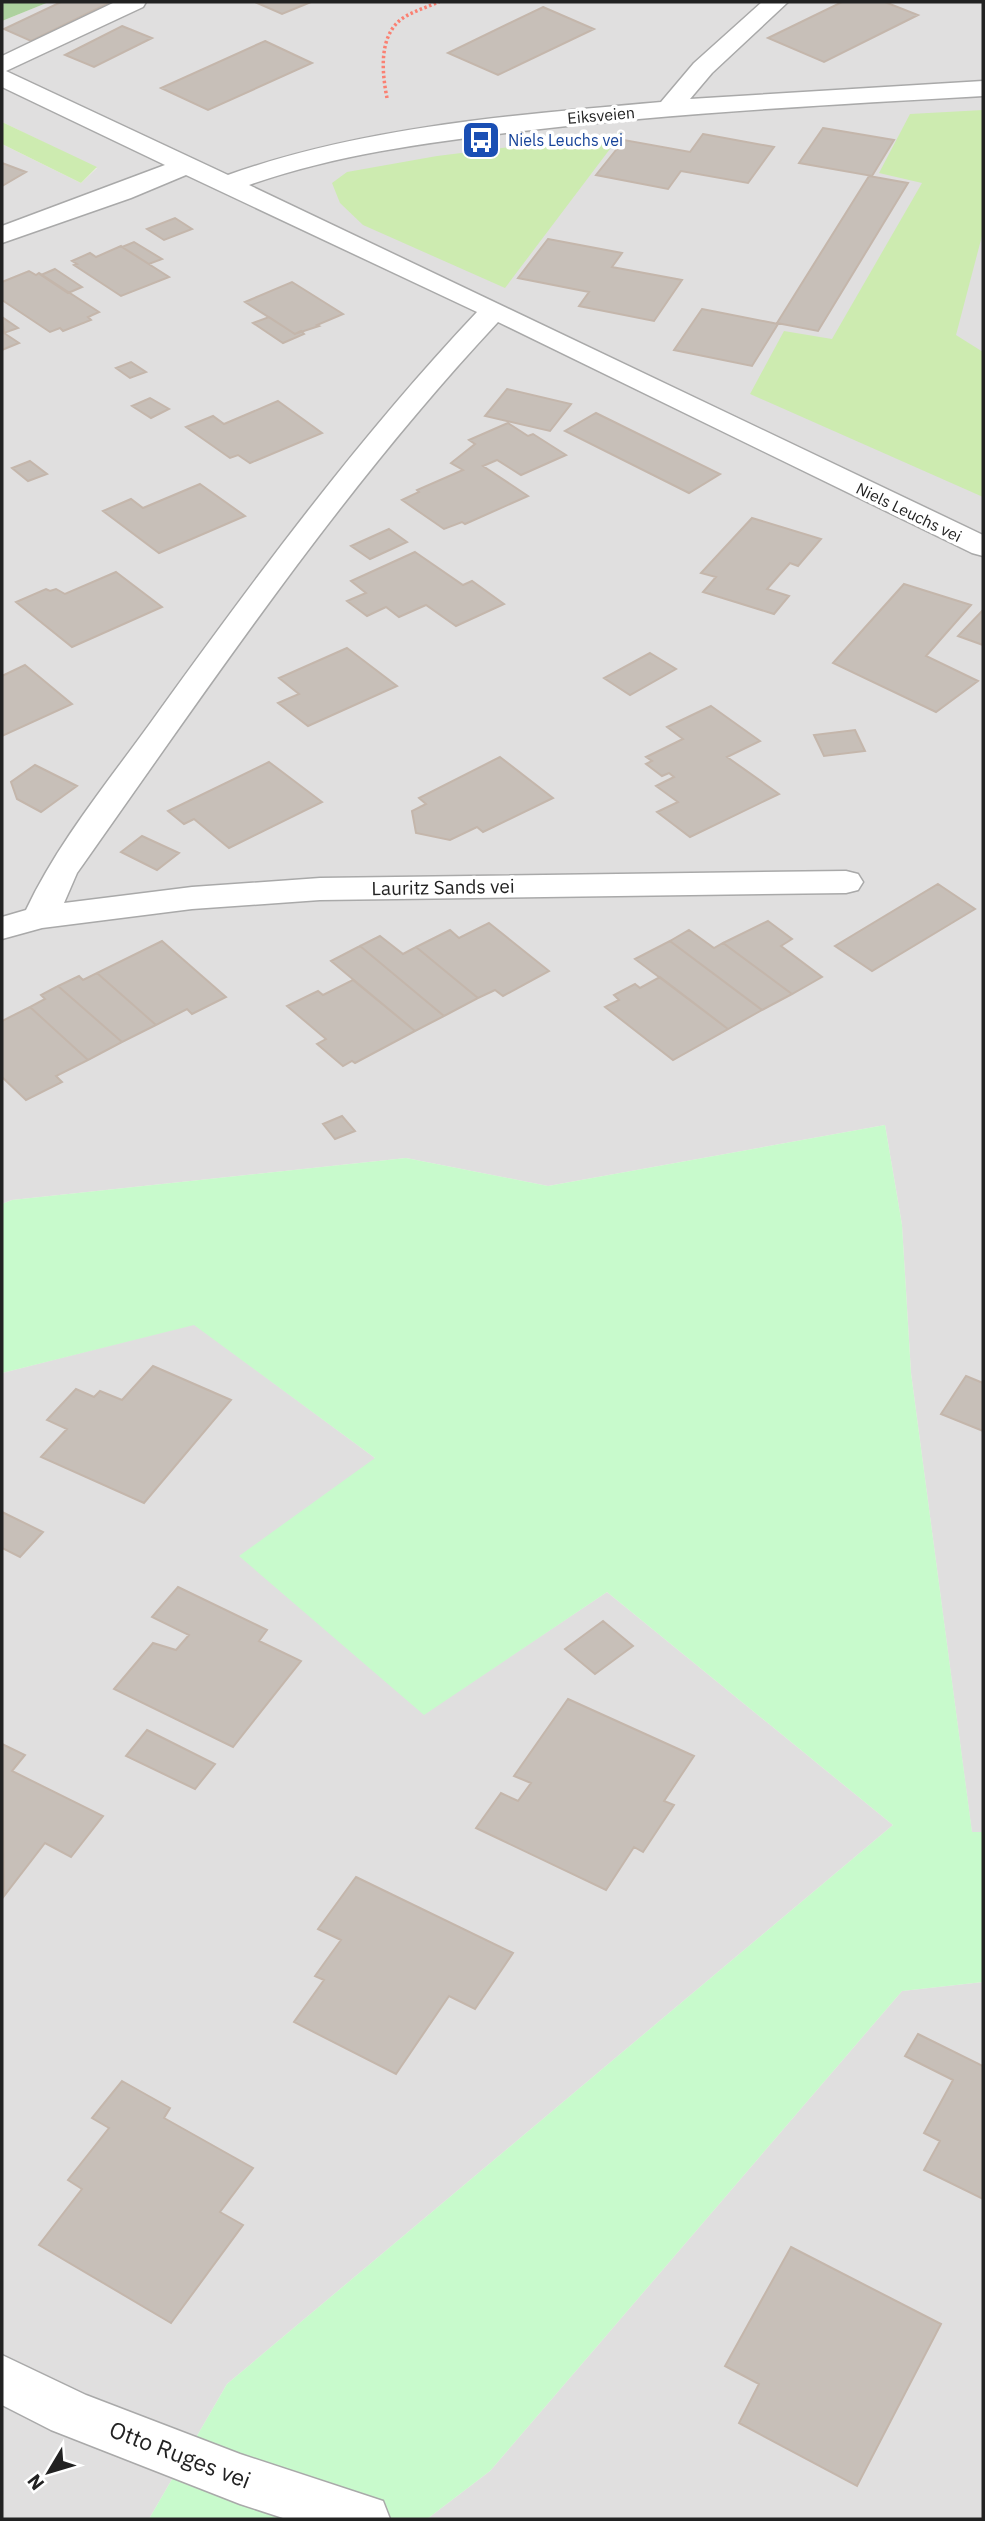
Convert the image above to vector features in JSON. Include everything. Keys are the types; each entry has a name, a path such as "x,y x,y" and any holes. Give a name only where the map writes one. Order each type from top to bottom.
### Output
{"street":[{"path":"2,65 134,2"},
{"path":"668,109 703,68 776,2"},
{"name":"Niels Leuchs vei","path":"2,78 494,310 983,547"},
{"name":"Eiksveien","path":"226,184 307,158 389,142 561,119 668,109 983,88"},
{"path":"2,236 122,192 186,165"},
{"path":"40,917 61,872 234,630 358,466 447,360 494,310"},
{"name":"Lauritz Sands vei","path":"2,928 40,917 192,898 320,889 846,882"},
{"name":"Otto Ruges vei","path":"2,2379 69,2413 215,2470 364,2519"}],"path":[{"path":"388,102 384,71 386,46 392,29 400,20 439,2"}],"shaded area":[{"path":"49,2 983,2 983,1832 972,1833 911,1373 902,1225 885,1125 548,1186 406,1158 12,1200 2,1204 2,144 81,183 97,168 2,122 2,21"},
{"path":"194,1324 375,1458 424,1714 607,1592 893,1825 227,2384 149,2519 2,2519 2,1373"},
{"path":"983,1982 983,2519 427,2519 490,2471 902,1991"}],"green space":[{"path":"2,2 49,2 2,21"},
{"path":"983,110 983,232 956,335 983,352 983,497 750,394 784,331 832,339 922,183 879,173 910,114"},
{"path":"2,122 97,167 81,183 2,144"},
{"path":"622,133 505,288 363,225 340,203 332,183 347,172 437,156"},
{"path":"885,1125 902,1225 911,1373 972,1832 983,1832 983,1982 902,1991 490,2471 427,2519 149,2519 227,2384 893,1825 607,1592 424,1715 239,1556 375,1458 194,1325 2,1373 2,1204 12,1200 406,1158 548,1186"}],"building":[{"path":"61,2 111,2 31,41 4,29"},
{"path":"255,2 311,2 282,14"},
{"path":"842,2 885,2 918,15 824,62 768,38"},
{"path":"543,7 594,29 498,75 448,53"},
{"path":"122,26 152,38 94,67 65,55"},
{"path":"265,41 312,63 208,110 161,88"},
{"path":"823,128 894,140 872,176 799,163"},
{"path":"703,134 774,147 748,183 681,171 668,189 596,175 624,140 690,152"},
{"path":"2,163 26,172 2,186"},
{"path":"869,176 908,183 818,331 777,323"},
{"path":"175,218 192,229 164,240 147,229"},
{"path":"548,239 622,253 612,267 682,280 654,321 579,306 589,292 518,278"},
{"path":"134,242 162,259 149,264 122,247"},
{"path":"121,246 169,277 121,296 72,261 90,253 96,257"},
{"path":"55,269 82,287 68,293 41,275"},
{"path":"29,271 36,275 39,273 99,312 88,317 91,320 63,331 60,328 50,332 2,300 2,282"},
{"path":"292,282 343,314 295,334 245,302"},
{"path":"702,309 778,324 752,366 674,350"},
{"path":"2,317 18,328 4,333"},
{"path":"269,317 295,334 301,331 304,334 283,343 253,323"},
{"path":"2,332 4,333 19,343 2,350"},
{"path":"131,362 146,372 130,378 116,368"},
{"path":"507,389 571,404 550,431 485,416"},
{"path":"150,398 169,409 151,418 132,406"},
{"path":"278,401 322,433 250,463 238,455 230,458 186,427 213,416 224,424"},
{"path":"596,413 720,474 689,493 565,431"},
{"path":"508,423 528,436 533,434 566,455 521,475 497,460 483,466 528,496 465,524 462,522 444,529 402,500 419,492 417,490 463,470 451,463 475,444 469,440"},
{"path":"30,461 47,474 28,481 12,468"},
{"path":"200,484 245,516 159,553 103,511 131,499 143,508"},
{"path":"752,518 821,539 798,566 790,563 767,589 789,596 774,614 703,592 716,577 701,573"},
{"path":"389,529 407,542 370,559 351,546"},
{"path":"415,552 463,585 472,581 504,604 456,626 426,605 399,617 386,607 367,616 347,601 366,593 351,581"},
{"path":"116,572 162,607 72,647 16,602 46,589 56,589 65,594"},
{"path":"904,584 971,605 926,656 978,681 936,712 833,663"},
{"path":"983,610 983,645 958,636"},
{"path":"347,648 397,686 308,726 278,703 299,694 279,678"},
{"path":"650,653 676,669 630,695 604,678"},
{"path":"25,665 72,704 2,736 2,676"},
{"path":"711,706 760,741 727,757 779,794 690,837 657,812 678,802 656,786 674,777 669,773 662,776 646,764 652,761 646,757 683,739 667,727"},
{"path":"855,730 865,751 824,756 814,735"},
{"path":"500,757 553,798 483,832 477,827 450,840 416,833 412,811 426,804 419,798"},
{"path":"269,762 322,802 229,848 194,819 184,824 168,811"},
{"path":"35,765 77,786 41,812 17,799 11,782"},
{"path":"142,836 179,853 157,870 121,852"},
{"path":"938,884 975,909 872,971 835,946"},
{"path":"768,921 792,939 781,946 822,977 792,994 723,943"},
{"path":"489,923 549,971 503,996 495,990 478,998 416,947 450,930 459,938"},
{"path":"689,930 714,948 723,943 792,994 762,1010 670,941"},
{"path":"380,936 403,954 416,947 478,998 444,1016 360,946"},
{"path":"162,941 226,997 192,1014 187,1009 156,1025 97,973"},
{"path":"670,941 762,1010 728,1029 635,959"},
{"path":"360,946 444,1016 415,1031 331,961"},
{"path":"97,973 156,1025 122,1042 58,986 79,976 83,980"},
{"path":"660,977 728,1029 673,1060 605,1007 619,1000 614,995 635,984 640,988"},
{"path":"353,980 415,1031 355,1063 352,1061 343,1066 317,1044 326,1039 287,1006 318,991 323,995"},
{"path":"58,986 122,1042 88,1060 30,1007 45,999 41,995"},
{"path":"30,1007 88,1060 56,1076 62,1082 26,1100 2,1077 2,1021"},
{"path":"342,1116 355,1131 335,1139 323,1124"},
{"path":"153,1366 231,1400 144,1503 41,1457 67,1429 47,1420 76,1389 94,1397 100,1391 122,1400"},
{"path":"966,1376 983,1383 983,1431 941,1414"},
{"path":"2,1512 43,1532 20,1557 2,1548"},
{"path":"178,1587 267,1630 259,1641 301,1661 233,1747 114,1689 153,1643 176,1650 189,1635 152,1617"},
{"path":"603,1621 633,1646 595,1674 565,1649"},
{"path":"568,1699 694,1756 664,1801 674,1805 643,1852 634,1847 606,1890 476,1828 501,1793 518,1801 531,1783 514,1776"},
{"path":"147,1730 215,1764 195,1789 126,1756"},
{"path":"2,1744 25,1755 12,1771 103,1816 71,1857 45,1843 4,1896"},
{"path":"356,1877 513,1953 475,2009 449,1996 396,2074 294,2022 324,1980 315,1976 341,1940 318,1929"},
{"path":"918,2034 983,2066 983,2199 924,2170 940,2141 924,2133 953,2080 905,2056"},
{"path":"122,2081 170,2108 164,2118 253,2168 220,2212 243,2225 171,2323 39,2245 82,2189 68,2180 109,2128 92,2118"},
{"path":"791,2247 941,2324 857,2486 739,2423 759,2384 725,2366"}],"place":[{"name":"Niels Leuchs vei","path":"481,140"}]}
